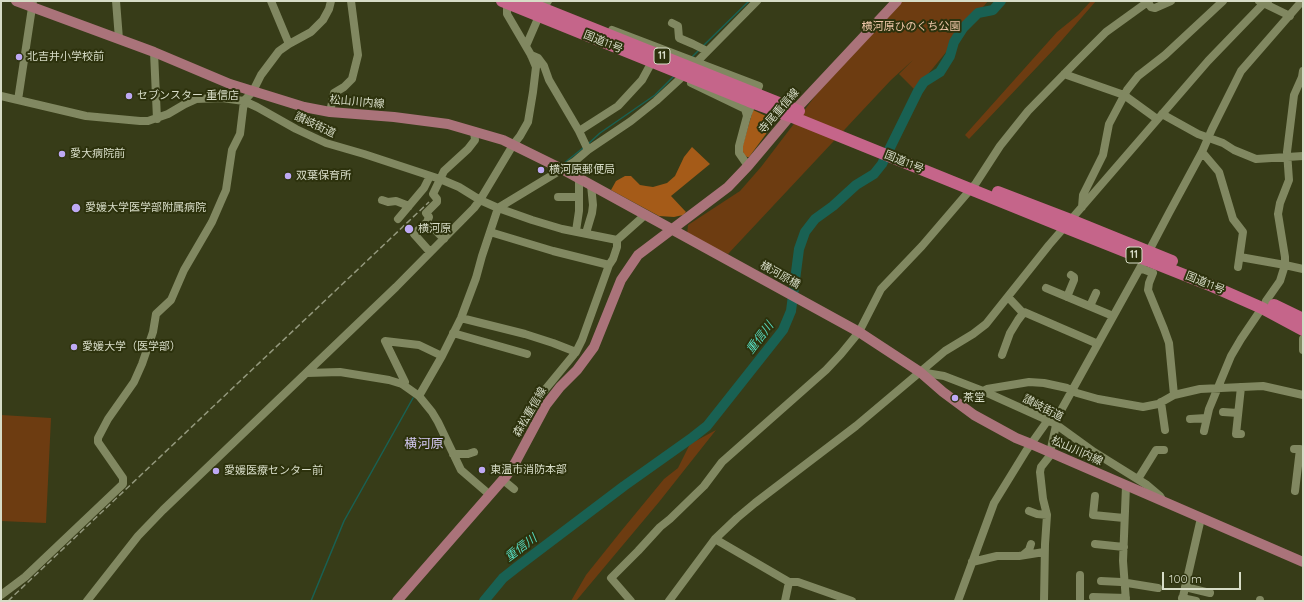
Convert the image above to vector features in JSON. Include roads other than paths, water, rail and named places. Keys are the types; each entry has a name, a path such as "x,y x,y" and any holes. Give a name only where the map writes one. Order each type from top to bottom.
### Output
{"highway":[{"name":"国道11号","path":"524,1 551,14 760,100 1067,223 1145,259 1303,319"},
{"name":"国道11号","path":"504,2 551,14"},
{"name":"国道11号","path":"1264,305 1303,330"}],"main road":[{"name":"松山川内線","path":"16,1 33,4 234,85 304,107 330,112 448,124 503,140 591,185 689,239"},
{"name":"寺尾重信線","path":"672,230 728,187 798,115 897,1"},
{"name":"森松重信線","path":"397,601 503,480 515,463 546,405 560,387 577,370 594,347 621,280 627,270 638,255 672,230"},
{"name":"横河原橋","path":"689,239 859,332"},
{"name":"松山川内線","path":"859,332 920,372 943,392 974,414 1016,438 1303,562"}],"street":[{"path":"116,1 119,39"},
{"path":"271,1 289,44"},
{"path":"1,595 25,577 123,484 123,478 98,442 98,438 108,418 134,382 153,332 156,314 171,300 184,270 212,222 226,190 232,150 240,134 244,101 252,91 260,75 280,51 289,44 311,32 323,20 329,9 331,1"},
{"path":"330,112 334,93 344,87 352,79 358,55 351,1"},
{"path":"419,396 461,318 476,278 497,207 562,170 656,101 681,78 757,1"},
{"path":"631,601 611,578 660,527 704,486 722,462 826,370 849,346 859,332 881,290 922,246 1016,125 1106,32 1148,2 1151,7 1154,8 1171,1"},
{"path":"1082,208 1083,195 1103,155 1108,124 1131,84 1138,76 1164,55 1223,1"},
{"path":"958,601 994,503 1031,444 1052,423 1072,391 1202,152 1241,71 1296,13 1302,1"},
{"path":"88,601 110,571 148,525 396,287 474,208 480,200 528,122 533,92 536,67 526,46 507,14 504,2"},
{"path":"669,601 715,539 755,503 856,426 945,352 986,324 1067,223 1082,208 1208,61 1263,2 1296,13"},
{"path":"18,100 33,4"},
{"path":"526,46 551,14 561,10 759,86 747,116 739,153 748,166"},
{"path":"551,14 554,28 649,67 681,78 745,109 747,116"},
{"path":"672,23 678,26 679,38 707,51"},
{"path":"579,131 618,106 642,80 659,48"},
{"path":"154,52 157,118"},
{"path":"531,56 538,58 544,66 549,80 579,131 588,150"},
{"path":"1204,431 1206,418 1231,356 1283,275 1285,257 1278,217 1278,208 1289,180 1287,157 1294,95 1303,71"},
{"path":"1064,74 1124,95 1160,116 1256,159 1303,156"},
{"path":"222,98 234,85"},
{"path":"231,99 234,85"},
{"name":"讃岐街道","path":"1,96 86,116 140,121 157,118 168,114 196,99 222,98 244,101 326,144 364,154 440,179 459,187 480,200 532,220 562,229 617,240"},
{"path":"433,194 444,171 468,149 475,140 474,131"},
{"path":"1202,152 1219,172 1233,219 1243,232 1238,267"},
{"path":"398,219 424,188 430,176"},
{"path":"576,231 579,211 579,179"},
{"path":"586,233 593,205 591,185"},
{"path":"424,188 433,194 437,199 437,202 426,213 429,217 427,222 414,234 430,252"},
{"path":"558,197 578,197"},
{"path":"382,200 388,202 396,201 409,206"},
{"path":"539,396 576,352 588,326 609,265 613,259 617,247 617,240 645,215"},
{"path":"427,222 444,239"},
{"path":"490,232 553,252 609,265"},
{"path":"1240,258 1303,269"},
{"path":"1145,259 1153,273 1148,290 1168,339 1174,395"},
{"path":"1067,297 1074,280 1074,277 1071,275"},
{"path":"1047,287 1113,316"},
{"path":"1090,306 1096,293"},
{"path":"1008,297 1023,313 1024,312 1098,344"},
{"path":"1002,355 1010,333 1023,313"},
{"path":"461,318 525,334 552,342 576,352"},
{"path":"453,333 527,354"},
{"path":"1303,339 1303,350"},
{"path":"402,384 405,382 385,341 419,345 440,355"},
{"path":"307,373 340,372 389,380 402,384 419,396 432,412 464,473 490,495"},
{"name":"讃岐街道","path":"920,372 944,376 983,391 1052,423 1138,479 1154,491 1163,501"},
{"path":"983,391 1029,382 1067,388 1098,399 1149,407 1174,395 1189,391 1218,388 1262,386 1303,395"},
{"path":"1241,387 1236,434 1241,434"},
{"path":"1161,402 1162,425"},
{"path":"1223,412 1238,413"},
{"path":"1190,419 1206,418"},
{"path":"1044,601 1044,552 1047,515 1043,499 1040,472 1041,467 1051,453 1052,423"},
{"path":"1294,449 1300,450 1300,476 1295,491"},
{"path":"1138,479 1156,450 1164,450"},
{"path":"453,454 468,454 474,452"},
{"path":"503,480 514,489"},
{"path":"1093,597 1126,600 1124,518 1126,486"},
{"path":"1095,496 1093,515 1124,518"},
{"path":"1030,511 1037,514 1047,515"},
{"path":"1196,601 1182,600 1201,518"},
{"path":"715,539 789,582 798,582 852,601"},
{"path":"1095,544 1124,544 1133,542"},
{"path":"1023,556 1029,550 1031,544"},
{"path":"972,562 996,556 1023,556 1044,552"},
{"path":"1080,575 1080,601"},
{"path":"1101,581 1125,582 1158,588"},
{"path":"785,601 789,582"},
{"path":"1185,587 1210,593"}],"waterway":[{"path":"703,46 749,1"},
{"name":"重信川","path":"484,601 503,578 517,567 624,486 707,426 783,330 791,311 799,249 805,232 815,219 833,206 856,185 874,174 882,164 918,91 924,82 940,72 950,56 954,42 963,28 978,13 993,10 1001,1"},
{"path":"692,57 699,50"},
{"path":"588,144 600,133 655,95 674,76"},
{"path":"563,164 583,148"},
{"path":"311,601 344,521 413,398"}],"railway":[{"path":"8,601 429,202"}],"place":[{"name":"北吉井小学校前","path":"19,57"},
{"name":"セブンスター 重信店","path":"129,96"},
{"name":"愛大病院前","path":"62,154"},
{"name":"横河原郵便局","path":"541,170"},
{"name":"双葉保育所","path":"288,176"},
{"name":"愛媛大学医学部附属病院","path":"76,208"},
{"name":"横河原","path":"409,229"},
{"name":"愛媛大学（医学部）","path":"74,347"},
{"name":"茶堂","path":"955,398"},
{"name":"東温市消防本部","path":"482,470"},
{"name":"愛媛医療センター前","path":"216,471"}],"district":[{"name":"横河原","path":"424,444"}],"park label":[{"name":"横河原ひのくち公園","path":"911,27"}]}
